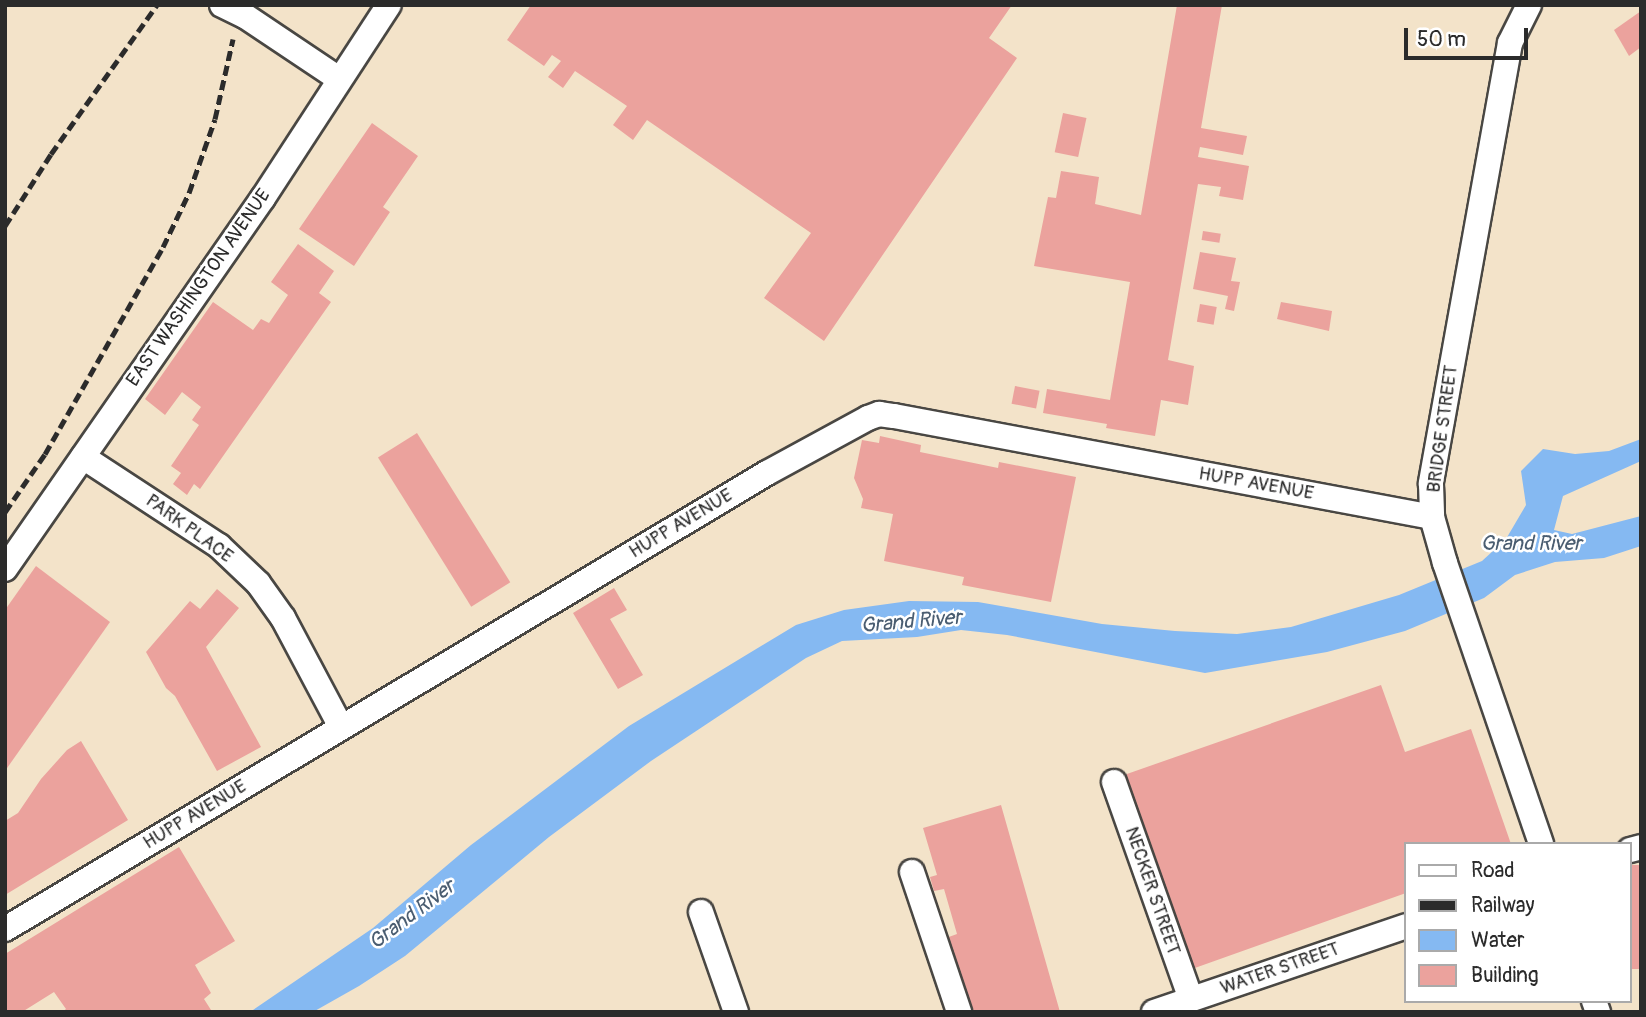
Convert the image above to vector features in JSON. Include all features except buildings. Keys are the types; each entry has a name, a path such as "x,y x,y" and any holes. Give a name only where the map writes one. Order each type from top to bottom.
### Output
{"street":[{"path":"222,5 245,16 339,79"},
{"name":"EAST WASHINGTON AVENUE","path":"5,569 262,198 389,5"},
{"name":"BRIDGE STREET","path":"1529,5 1510,43 1431,484 1432,517 1445,564 1540,842"},
{"name":"HUPP AVENUE","path":"5,929 767,473 856,423 879,414 1432,517"},
{"name":"PARK PLACE","path":"83,457 219,546 258,583 282,618 341,727"},
{"name":"NECKER STREET","path":"1114,782 1191,999"},
{"path":"912,872 959,1012"},
{"path":"701,912 736,1012"},
{"name":"WATER STREET","path":"1154,1012 1404,927"}],"water":[{"name":"Grand River","path":"1641,439 1641,461 1563,496 1554,530 1572,534 1641,516 1641,546 1604,558 1555,562 1515,575 1484,598 1405,631 1327,652 1205,673 1007,635 961,630 917,637 842,641 806,658 651,761 549,837 405,956 359,986 313,1012 250,1012 373,928 471,845 629,726 796,625 844,610 909,601 978,602 1102,624 1175,631 1237,634 1291,627 1399,595 1482,561 1506,539 1526,505 1521,471 1543,449 1575,454 1609,451"}],"railway":[{"path":"5,226 51,154 157,5"},
{"path":"5,512 45,454 163,247 189,193 215,119 233,39"}]}
